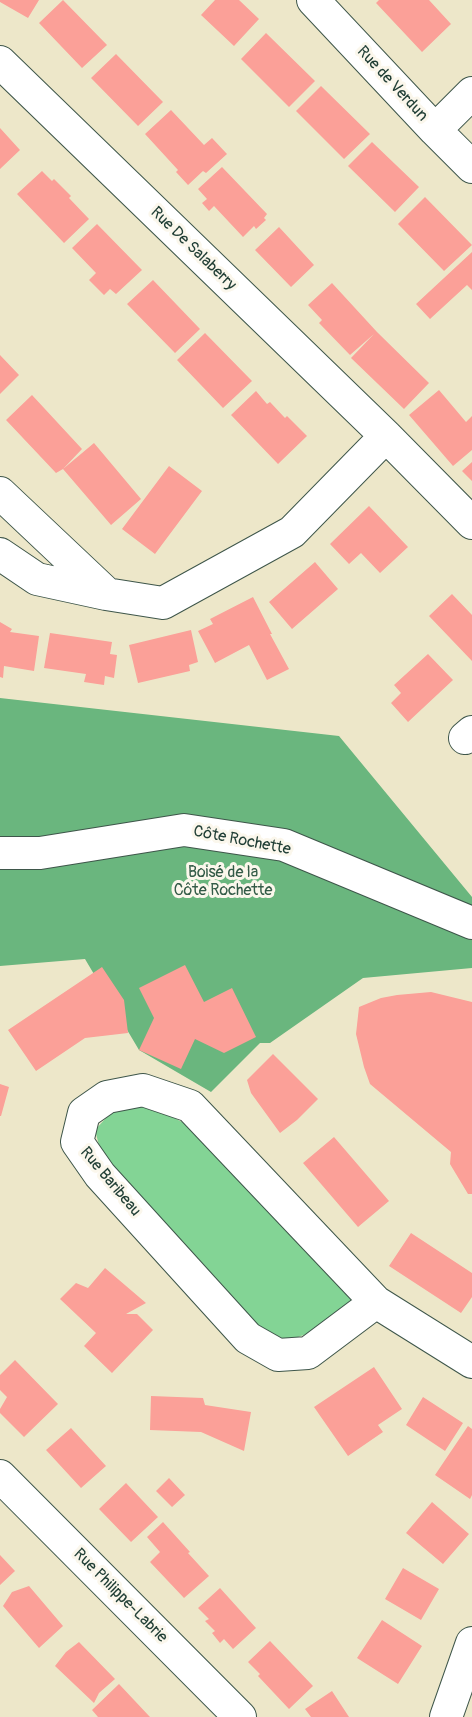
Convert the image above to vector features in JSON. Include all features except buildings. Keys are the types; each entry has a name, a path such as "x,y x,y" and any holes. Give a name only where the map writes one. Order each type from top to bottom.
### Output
{"street":[{"name":"Rue de Verdun","path":"313,0 472,168"},
{"name":"Rue De Salaberry","path":"0,62 386,436 472,523"},
{"path":"435,130 472,93"},
{"path":"0,554 37,579 106,594 163,603 292,532 386,436"},
{"path":"0,494 106,594"},
{"name":"Côte Rochette","path":"0,853 40,853 184,830 284,845 472,923"},
{"name":"Rue Baribeau","path":"376,1302 308,1353 278,1355 248,1338 100,1175 77,1142 84,1113 107,1097 143,1090 190,1106 376,1302 472,1362"},
{"name":"Rue Philippe-Labrie","path":"0,1476 240,1717"},
{"path":"446,1717 472,1643"}],"green space":[{"name":"Boisé de la Côte Rochette","path":"0,698 339,736 472,897 472,968 363,978 270,1043 260,1043 211,1092 139,1050 85,959 0,966"},
{"path":"147,1103 191,1127 354,1299 312,1332 287,1341 261,1331 101,1153 95,1130 116,1107"}]}
